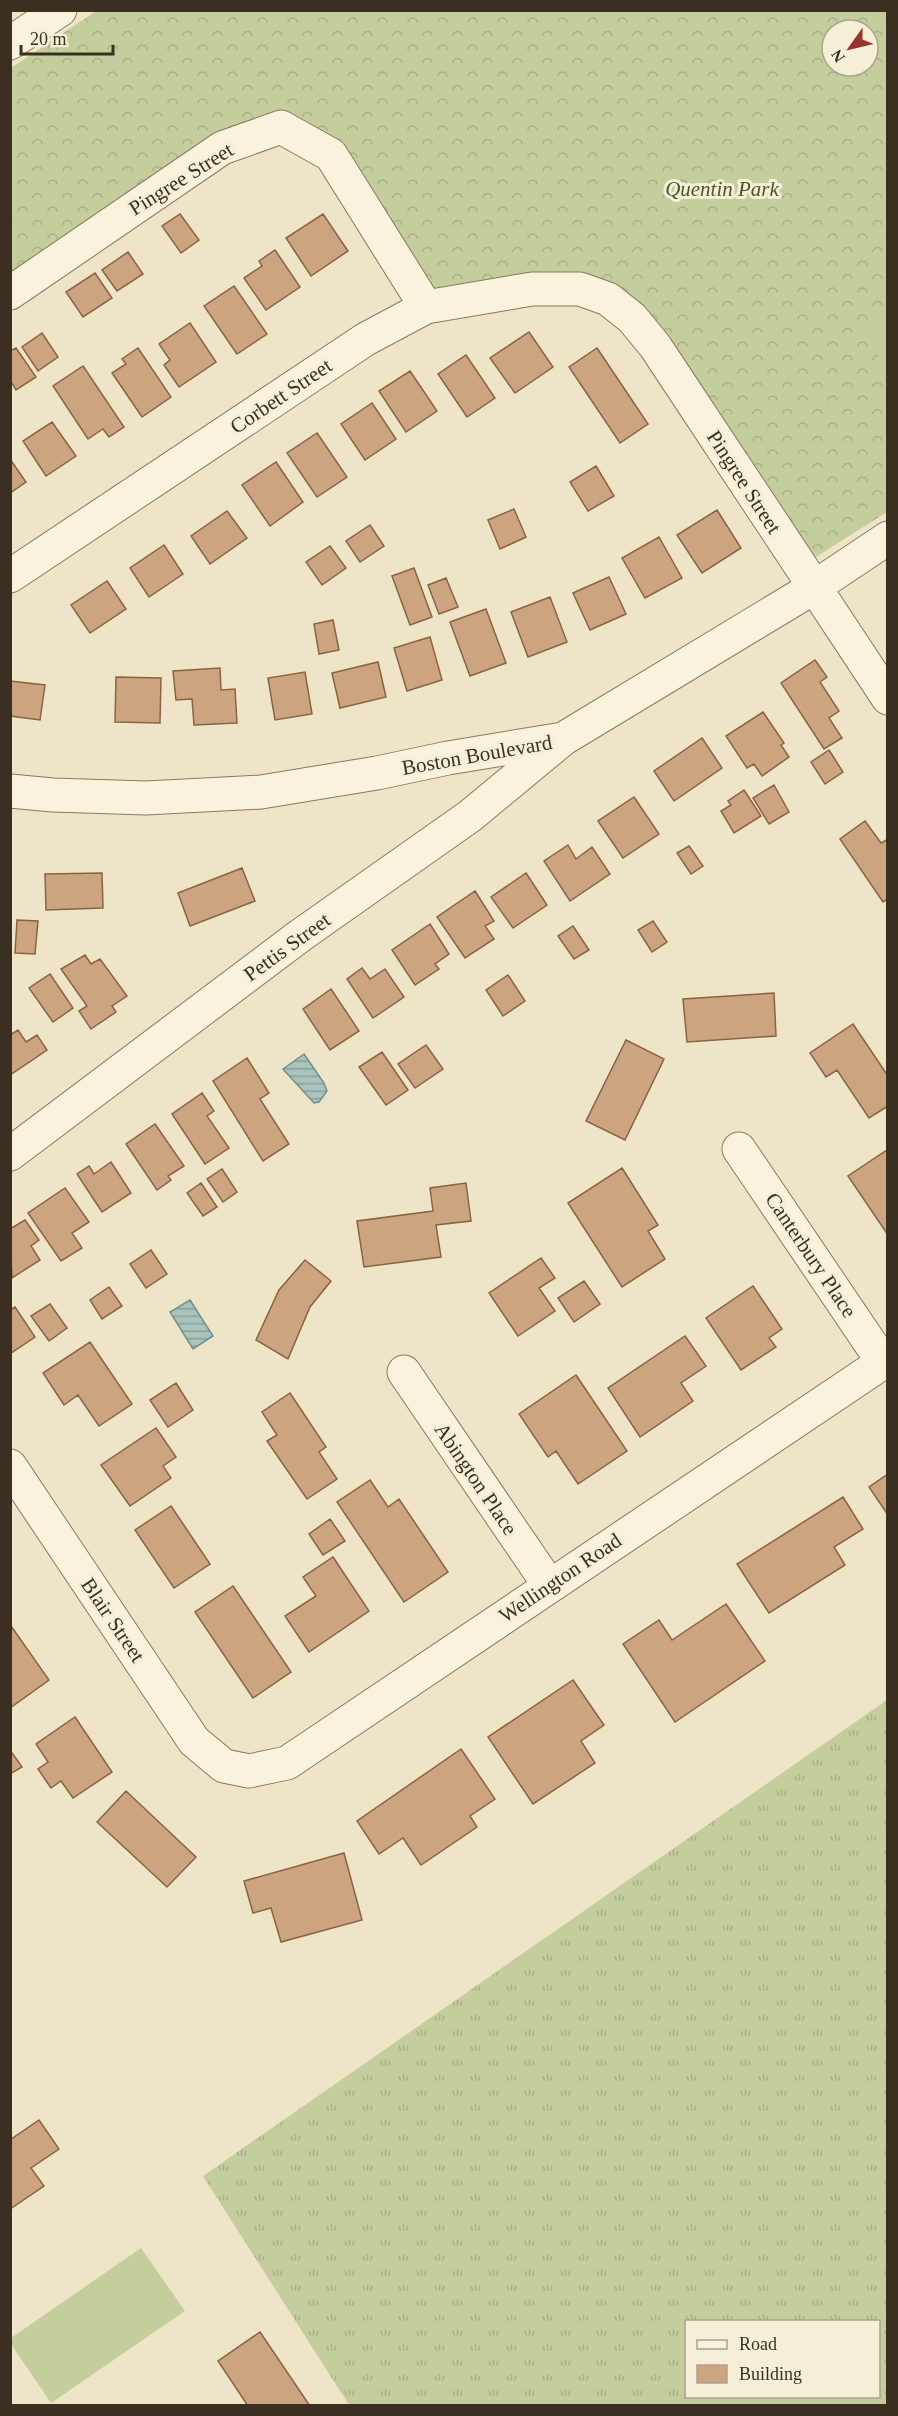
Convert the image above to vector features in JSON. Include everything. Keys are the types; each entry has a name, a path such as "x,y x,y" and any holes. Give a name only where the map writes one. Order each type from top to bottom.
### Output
{"street":[{"path":"10,44 60,10"},
{"name":"Pingree Street","path":"10,293 222,148 282,127 331,155 426,307"},
{"name":"Corbett Street","path":"10,576 366,339 426,307 532,289 580,289"},
{"name":"Pingree Street","path":"580,289 608,298 632,318 656,346 813,588 888,698"},
{"name":"Boston Boulevard","path":"10,791 52,795 146,798 261,792 563,740 813,588 888,538"},
{"name":"Pettis Street","path":"10,1154 302,935 470,816 563,740"},
{"name":"Canterbury Place","path":"740,1149 885,1360"},
{"name":"Wellington Road","path":"224,1766 249,1771 287,1763 885,1360"},
{"name":"Abington Place","path":"404,1372 549,1585"},
{"name":"Blair Street","path":"10,1466 194,1741 224,1766"}],"green space":[{"name":"Quentin Park","path":"96,11 887,11 887,512 816,557 650,348 583,283 490,279 422,306 319,148 245,140 11,298 11,68"},
{"path":"887,308 887,368 859,329"},
{"path":"887,1700 887,2405 349,2405 203,2176"},
{"path":"141,2248 185,2311 51,2403 11,2344 11,2338"}],"water":[{"path":"304,1054 327,1091 319,1102 314,1103 283,1069"},
{"path":"190,1300 213,1336 193,1349 170,1312"}],"building":[{"path":"180,214 199,240 181,253 162,226"},
{"path":"323,214 348,251 311,276 286,238"},
{"path":"275,250 300,287 266,310 244,278 262,266 259,261"},
{"path":"128,252 143,274 117,291 102,270"},
{"path":"95,273 112,298 83,317 66,292"},
{"path":"234,286 267,334 237,354 204,306"},
{"path":"190,323 216,362 179,387 164,365 170,360 159,344"},
{"path":"529,332 553,367 515,393 490,358"},
{"path":"42,333 58,357 38,371 22,347"},
{"path":"16,348 36,377 16,390 10,380 10,351"},
{"path":"138,348 171,397 142,417 112,373 126,364 122,359"},
{"path":"597,348 648,424 620,443 569,367"},
{"path":"466,355 495,398 467,417 438,374"},
{"path":"83,366 124,427 109,437 103,429 88,439 53,386"},
{"path":"410,371 437,411 406,432 379,391"},
{"path":"372,403 396,439 365,460 341,424"},
{"path":"52,422 76,456 46,476 23,441"},
{"path":"317,433 347,477 317,497 287,453"},
{"path":"10,459 26,482 10,493"},
{"path":"276,462 303,502 270,526 242,485"},
{"path":"596,466 614,496 588,511 570,482"},
{"path":"514,509 526,537 500,549 488,520"},
{"path":"717,510 741,548 702,573 677,535"},
{"path":"227,511 247,538 210,564 191,536"},
{"path":"370,525 384,546 360,562 346,541"},
{"path":"659,537 682,578 645,598 622,558"},
{"path":"164,545 183,574 149,597 130,568"},
{"path":"330,546 346,568 322,585 306,562"},
{"path":"414,568 432,617 410,625 392,576"},
{"path":"609,577 626,614 590,630 573,593"},
{"path":"446,578 458,607 439,614 428,585"},
{"path":"107,581 126,609 90,633 71,605"},
{"path":"550,597 567,642 528,657 511,612"},
{"path":"486,609 506,663 470,676 450,622"},
{"path":"333,620 339,650 319,654 314,624"},
{"path":"430,637 442,680 407,691 394,648"},
{"path":"815,660 827,677 820,682 839,711 829,718 842,738 824,749 781,683"},
{"path":"378,662 386,697 340,708 332,673"},
{"path":"220,668 221,690 235,689 237,723 194,725 192,699 176,700 173,671"},
{"path":"305,672 312,714 275,720 268,678"},
{"path":"116,677 161,678 160,723 115,722"},
{"path":"10,681 45,685 40,720 10,716"},
{"path":"763,712 784,743 781,745 789,757 762,776 754,764 747,768 726,736"},
{"path":"702,738 722,768 674,801 654,771"},
{"path":"829,750 843,772 825,784 811,762"},
{"path":"774,785 789,812 769,824 753,798"},
{"path":"744,790 761,816 734,833 721,811 731,805 728,801"},
{"path":"634,797 659,834 623,858 598,821"},
{"path":"865,821 881,843 888,839 888,899 883,902 840,839"},
{"path":"568,845 576,859 592,847 610,874 570,901 544,861"},
{"path":"689,846 703,866 691,874 677,853"},
{"path":"242,868 255,901 190,926 178,893"},
{"path":"102,873 103,908 46,910 45,874"},
{"path":"526,873 547,905 513,928 491,897"},
{"path":"475,891 494,921 485,926 494,939 465,958 437,917"},
{"path":"17,920 38,921 35,954 15,953"},
{"path":"653,921 667,942 652,952 638,930"},
{"path":"430,924 449,954 435,964 439,969 415,985 392,950"},
{"path":"573,926 589,950 574,959 558,936"},
{"path":"85,955 91,964 100,959 127,996 112,1006 116,1012 91,1029 79,1011 87,1006 61,969"},
{"path":"362,968 370,979 385,969 404,997 373,1018 347,979"},
{"path":"50,974 73,1008 53,1022 29,988"},
{"path":"508,975 525,1001 503,1016 486,990"},
{"path":"331,989 359,1031 330,1050 303,1009"},
{"path":"774,993 776,1036 687,1042 683,999"},
{"path":"853,1024 888,1076 888,1106 869,1118 837,1070 826,1077 810,1053"},
{"path":"18,1030 26,1042 37,1035 47,1050 10,1075 10,1035"},
{"path":"626,1040 664,1059 625,1140 586,1121"},
{"path":"426,1045 443,1069 415,1088 398,1064"},
{"path":"382,1052 408,1090 386,1105 359,1067"},
{"path":"247,1058 269,1093 260,1099 289,1144 263,1161 213,1081"},
{"path":"202,1093 214,1111 207,1116 229,1148 205,1164 172,1114"},
{"path":"155,1124 184,1166 168,1176 171,1180 157,1190 126,1144"},
{"path":"888,1151 888,1235 848,1176"},
{"path":"111,1162 131,1193 102,1212 77,1174 89,1166 94,1174"},
{"path":"622,1168 658,1225 648,1231 665,1259 622,1287 568,1203"},
{"path":"222,1169 237,1192 223,1202 207,1179"},
{"path":"201,1183 217,1207 203,1216 187,1193"},
{"path":"466,1183 471,1221 436,1225 441,1257 364,1267 357,1221 433,1211 430,1188"},
{"path":"65,1188 89,1222 72,1233 82,1248 61,1261 28,1213"},
{"path":"25,1220 39,1240 31,1246 40,1260 12,1278 10,1229"},
{"path":"151,1250 167,1274 146,1288 130,1264"},
{"path":"541,1258 555,1278 539,1288 555,1311 518,1336 489,1293"},
{"path":"305,1260 331,1281 310,1307 288,1359 256,1340 279,1290"},
{"path":"584,1281 600,1304 574,1322 558,1298"},
{"path":"753,1286 782,1329 769,1338 776,1347 741,1370 706,1318"},
{"path":"109,1287 122,1306 102,1319 90,1300"},
{"path":"50,1304 67,1328 49,1341 31,1316"},
{"path":"15,1307 35,1337 11,1353 10,1310"},
{"path":"685,1336 706,1366 681,1383 693,1401 640,1437 608,1388"},
{"path":"90,1342 132,1404 99,1426 78,1395 64,1405 43,1373"},
{"path":"576,1375 627,1451 578,1484 556,1451 548,1457 519,1414"},
{"path":"176,1383 193,1410 168,1427 150,1400"},
{"path":"290,1393 326,1447 319,1452 337,1479 307,1499 267,1441 277,1435 262,1412"},
{"path":"156,1428 176,1457 163,1466 171,1478 130,1506 101,1465"},
{"path":"888,1474 888,1515 869,1487"},
{"path":"370,1480 388,1507 399,1499 448,1572 404,1602 337,1502"},
{"path":"843,1497 863,1529 834,1547 845,1565 769,1613 737,1564"},
{"path":"171,1506 210,1564 174,1588 135,1530"},
{"path":"330,1519 345,1541 323,1555 309,1534"},
{"path":"333,1557 369,1611 309,1652 285,1616 316,1596 303,1577"},
{"path":"233,1586 291,1672 253,1698 195,1612"},
{"path":"726,1604 765,1661 675,1722 623,1644 659,1620 672,1640"},
{"path":"10,1627 49,1680 10,1708"},
{"path":"573,1680 604,1725 581,1741 595,1763 533,1804 488,1737"},
{"path":"75,1717 112,1772 73,1798 61,1781 51,1788 38,1769 48,1762 36,1744"},
{"path":"461,1749 495,1799 470,1816 477,1827 421,1865 403,1838 379,1854 357,1821"},
{"path":"10,1750 22,1767 10,1774"},
{"path":"126,1791 196,1857 167,1887 97,1822"},
{"path":"344,1853 362,1920 281,1942 271,1908 253,1913 244,1881"},
{"path":"39,2120 59,2149 31,2168 44,2186 10,2209 10,2140"},
{"path":"260,2332 310,2406 248,2406 218,2361"}]}
